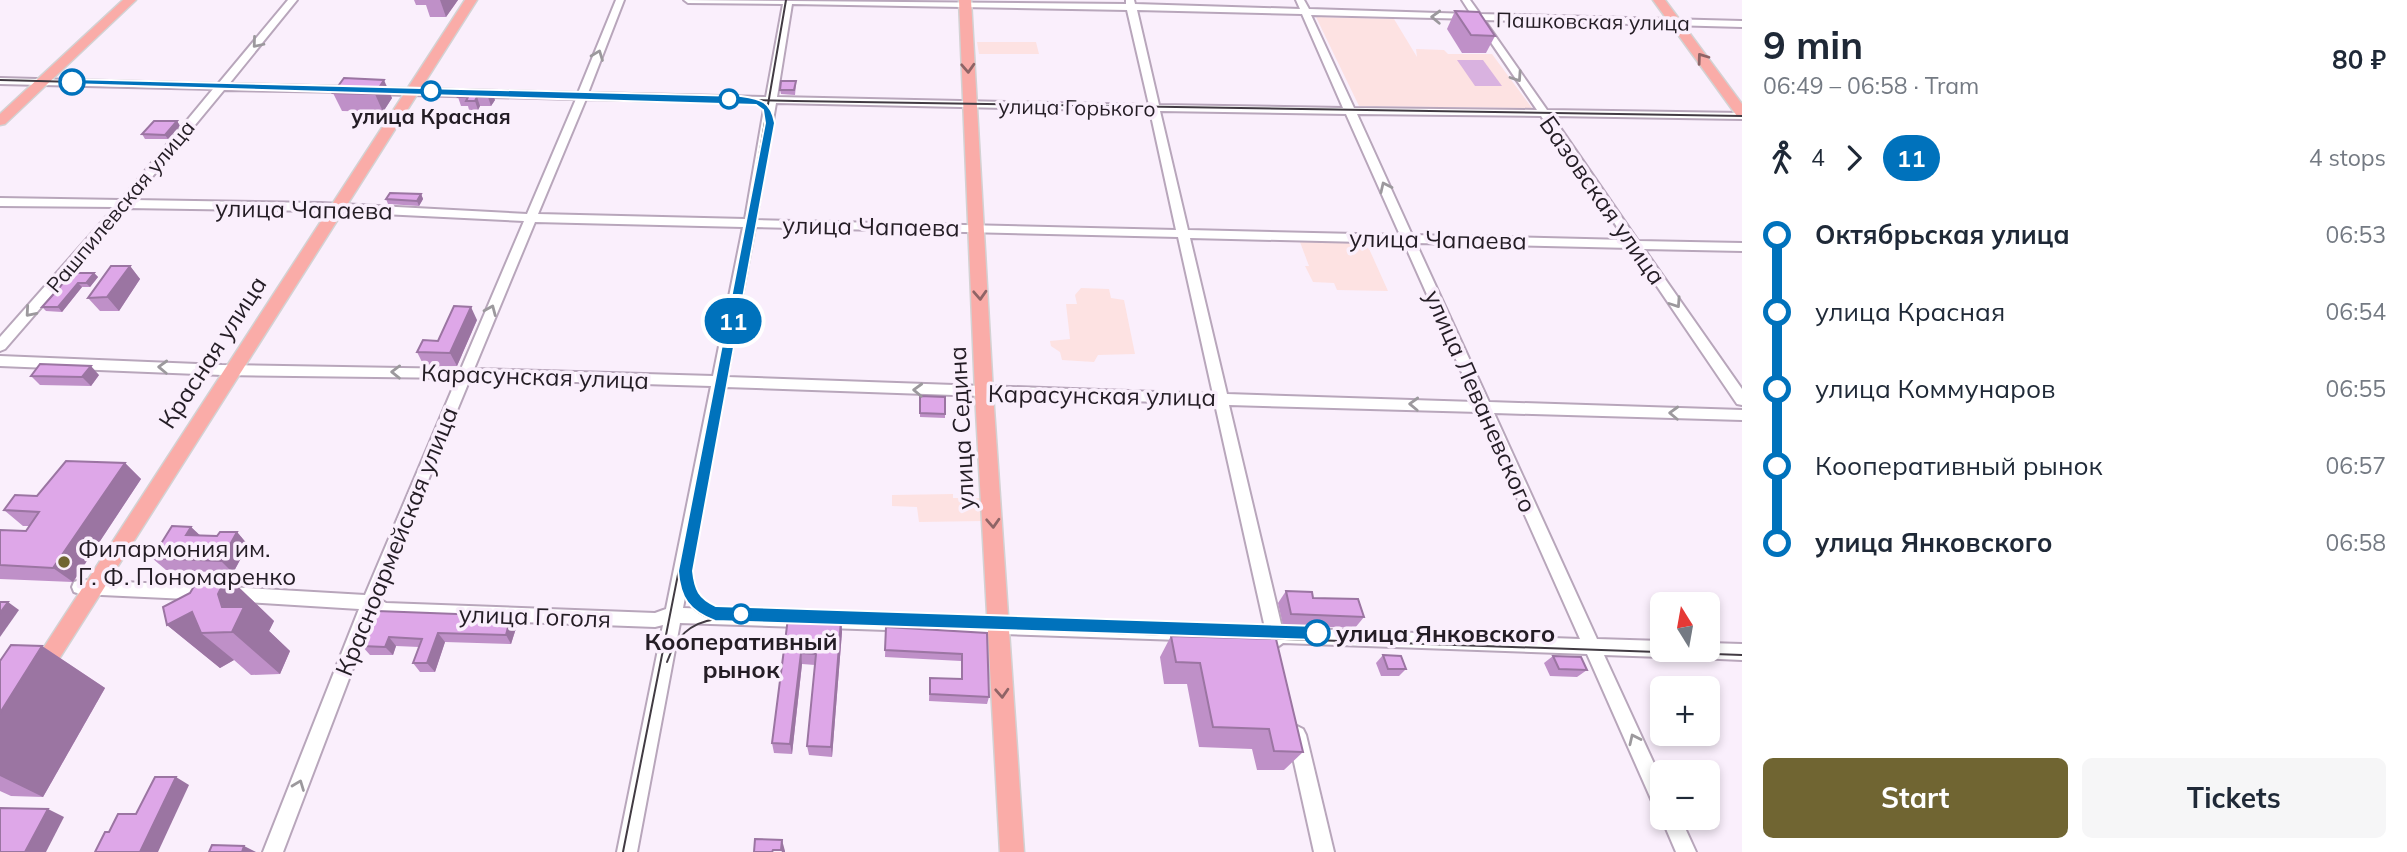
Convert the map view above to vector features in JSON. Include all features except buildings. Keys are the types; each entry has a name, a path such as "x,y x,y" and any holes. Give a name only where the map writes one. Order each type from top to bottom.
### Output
{"main road":[{"path":"0,121 130,0"},
{"name":"Красная улица","path":"24,687 466,0"},
{"name":"Красная улица","path":"408,92 471,0"},
{"path":"1659,0 1742,115"},
{"name":"улица Седина","path":"965,2 984,393 1012,852"}],"street":[{"path":"0,114 39,82 124,0"},
{"name":"Рашпилевская улица","path":"0,346 124,205 293,0"},
{"name":"Красноармейская улица","path":"273,852 369,602 620,0"},
{"name":"Пашковская улица","path":"688,0 1131,4 1306,13 1742,24"},
{"name":"улица Леваневского","path":"1300,0 1650,775"},
{"name":"Базовская улица","path":"1466,0 1742,400"},
{"path":"626,852 750,223 787,2"},
{"path":"1131,4 1181,233 1279,652"},
{"name":"улица Горького","path":"0,81 970,105 1742,115"},
{"name":"улица Чапаева","path":"0,202 332,208 531,218 1742,247"},
{"name":"Карасунская улица","path":"0,361 227,370 464,373 984,393 1742,415"},
{"name":"улица Гоголя","path":"86,587 369,602 384,610 655,620 674,615 1650,648"},
{"path":"1720,651 1742,652"},
{"path":"1294,719 1324,852"},
{"path":"1676,830 1686,852"}],"shaded area":[{"path":"1316,17 1394,19 1417,57 1416,49 1444,50 1448,54 1492,54 1532,108 1359,106"},
{"path":"977,42 1036,42 1039,54 979,54"},
{"path":"1457,60 1483,60 1502,86 1475,86"},
{"path":"1300,242 1366,242 1388,291 1337,290 1334,283 1313,282 1305,266 1309,266"},
{"path":"1081,288 1109,289 1111,298 1124,300 1135,354 1098,355 1094,362 1062,360 1060,352 1051,346 1050,341 1070,339 1066,304 1077,304 1075,295"},
{"path":"953,494 953,498 983,498 984,521 919,522 917,507 892,506 892,495"}],"tram line":[{"path":"769,100 786,0"},
{"path":"0,80 769,100"},
{"name":"11","path":"72,82 741,99 759,102 768,109 770,123 685,571 687,589 696,604 715,613 1317,633"},
{"path":"623,852 747,226 769,100"},
{"path":"769,100 1742,116"},
{"path":"680,579 683,593 690,604 699,613 712,619"},
{"path":"667,662 679,638 698,624 716,619 1742,655"}],"place":[{"name":"улица Красная","path":"431,91"},
{"name":"Филармония им. Г. Ф. Пономаренко","path":"64,562"},
{"name":"Кооперативный рынок","path":"741,614"},
{"name":"улица Янковского","path":"1317,633"}]}
